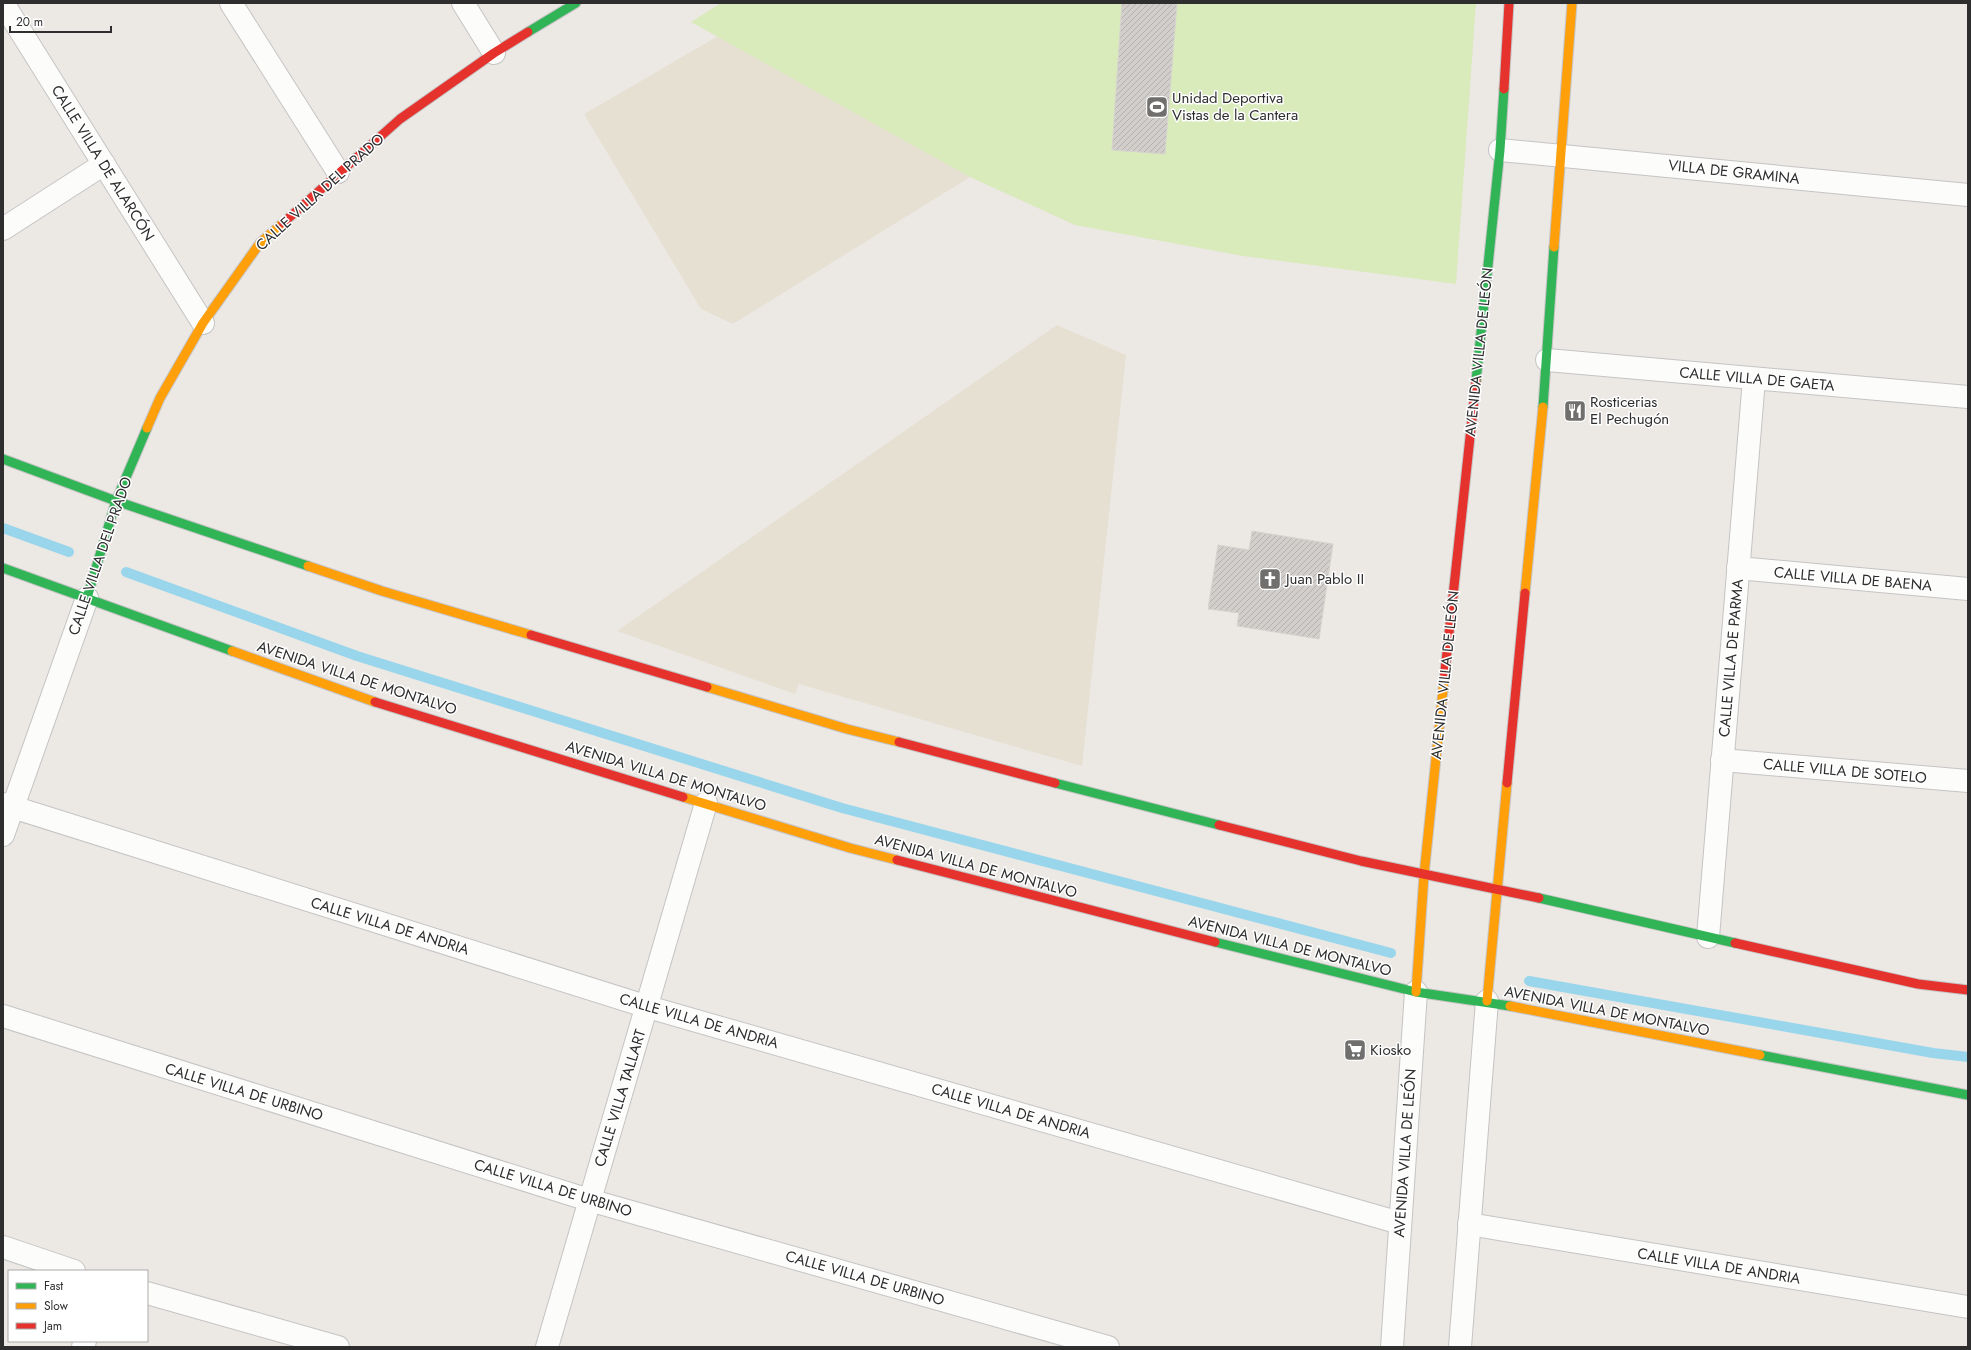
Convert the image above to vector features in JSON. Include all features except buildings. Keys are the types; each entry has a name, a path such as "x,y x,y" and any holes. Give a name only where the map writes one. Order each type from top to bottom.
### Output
{"street":[{"name":"CALLE VILLA DE ALARCÓN","path":"3,3 204,323"},
{"path":"231,3 338,172"},
{"path":"463,3 494,53"},
{"name":"CALLE VILLA DEL PRADO","path":"3,835 8,806 87,598 116,501 160,398 204,323 260,243 338,172 400,119 494,53 576,3"},
{"name":"AVENIDA VILLA DE LEÓN","path":"1392,1347 1424,875 1500,150 1509,3"},
{"path":"1460,1347 1487,1001 1499,889 1547,360 1560,155 1572,3"},
{"name":"VILLA DE GRAMINA","path":"1500,150 1968,195"},
{"path":"3,229 104,164"},
{"name":"CALLE VILLA DE GAETA","path":"1547,360 1968,397"},
{"name":"CALLE VILLA DE PARMA","path":"1708,937 1754,379"},
{"path":"3,460 116,501 382,591 847,729 1353,859 1424,875 1499,889 1918,984 1968,990"},
{"name":"AVENIDA VILLA DE MONTALVO","path":"3,568 341,691 850,848 1330,972 1416,992 1487,1001 1898,1083 1968,1095"},
{"name":"CALLE VILLA DE BAENA","path":"1738,568 1968,589"},
{"name":"CALLE VILLA DE SOTELO","path":"1722,760 1968,781"},
{"name":"CALLE VILLA TALLART","path":"547,1347 589,1200 648,1007 706,803"},
{"name":"CALLE VILLA DE ANDRIA","path":"8,806 648,1007 1400,1223"},
{"name":"CALLE VILLA DE URBINO","path":"3,1016 589,1200 1108,1347"},
{"name":"CALLE VILLA DE ANDRIA","path":"1470,1224 1968,1307"},
{"path":"3,1247 71,1270"},
{"path":"148,1293 287,1340 338,1347"}],"shaded area":[{"path":"718,36 970,177 733,324 701,309 584,114"},
{"path":"1057,325 1126,355 1082,766 799,684 795,694 617,631"}],"green space":[{"name":"Unidad Deportiva Vistas de la Cantera","path":"721,3 1476,3 1456,284 1243,256 1075,225 970,177 691,22"}],"waterway":[{"path":"3,528 69,552"},
{"path":"126,572 357,656 842,808 1391,953"},
{"path":"1529,981 1933,1053 1968,1057"}],"traffic: fast":[{"path":"528,32 576,3"},
{"path":"1476,381 1500,150 1504,89"},
{"path":"1543,407 1554,247"},
{"path":"87,598 116,501 147,428"},
{"path":"3,459 116,501 308,566"},
{"path":"3,568 232,651"},
{"path":"1055,783 1219,825"},
{"path":"1539,898 1735,943"},
{"path":"1215,942 1416,992 1510,1006"},
{"path":"1760,1055 1968,1095"}],"traffic: slow":[{"path":"1554,247 1572,3"},
{"path":"147,428 160,398 203,323 260,243 283,223"},
{"path":"1525,593 1543,407"},
{"path":"308,566 382,591 531,635"},
{"path":"232,651 375,702"},
{"path":"1416,992 1424,875 1444,680"},
{"path":"707,687 847,729 899,742"},
{"path":"1487,1001 1507,783"},
{"path":"683,797 850,848 897,860"},
{"path":"1510,1006 1760,1055"}],"traffic: jam":[{"path":"1504,89 1509,3"},
{"path":"283,223 400,119 494,53 528,32"},
{"path":"1444,680 1476,381"},
{"path":"1507,783 1525,593"},
{"path":"531,635 707,687"},
{"path":"375,702 683,797"},
{"path":"899,742 1055,783"},
{"path":"1219,825 1361,861 1539,898"},
{"path":"897,860 1215,942"},
{"path":"1735,943 1918,984 1968,990"}],"place":[{"name":"Unidad Deportiva Vistas de la Cantera","path":"1157,107"},
{"name":"Rosticerias El Pechugón","path":"1575,411"},
{"name":"Juan Pablo II","path":"1270,579"},
{"name":"Kiosko","path":"1355,1050"}]}
